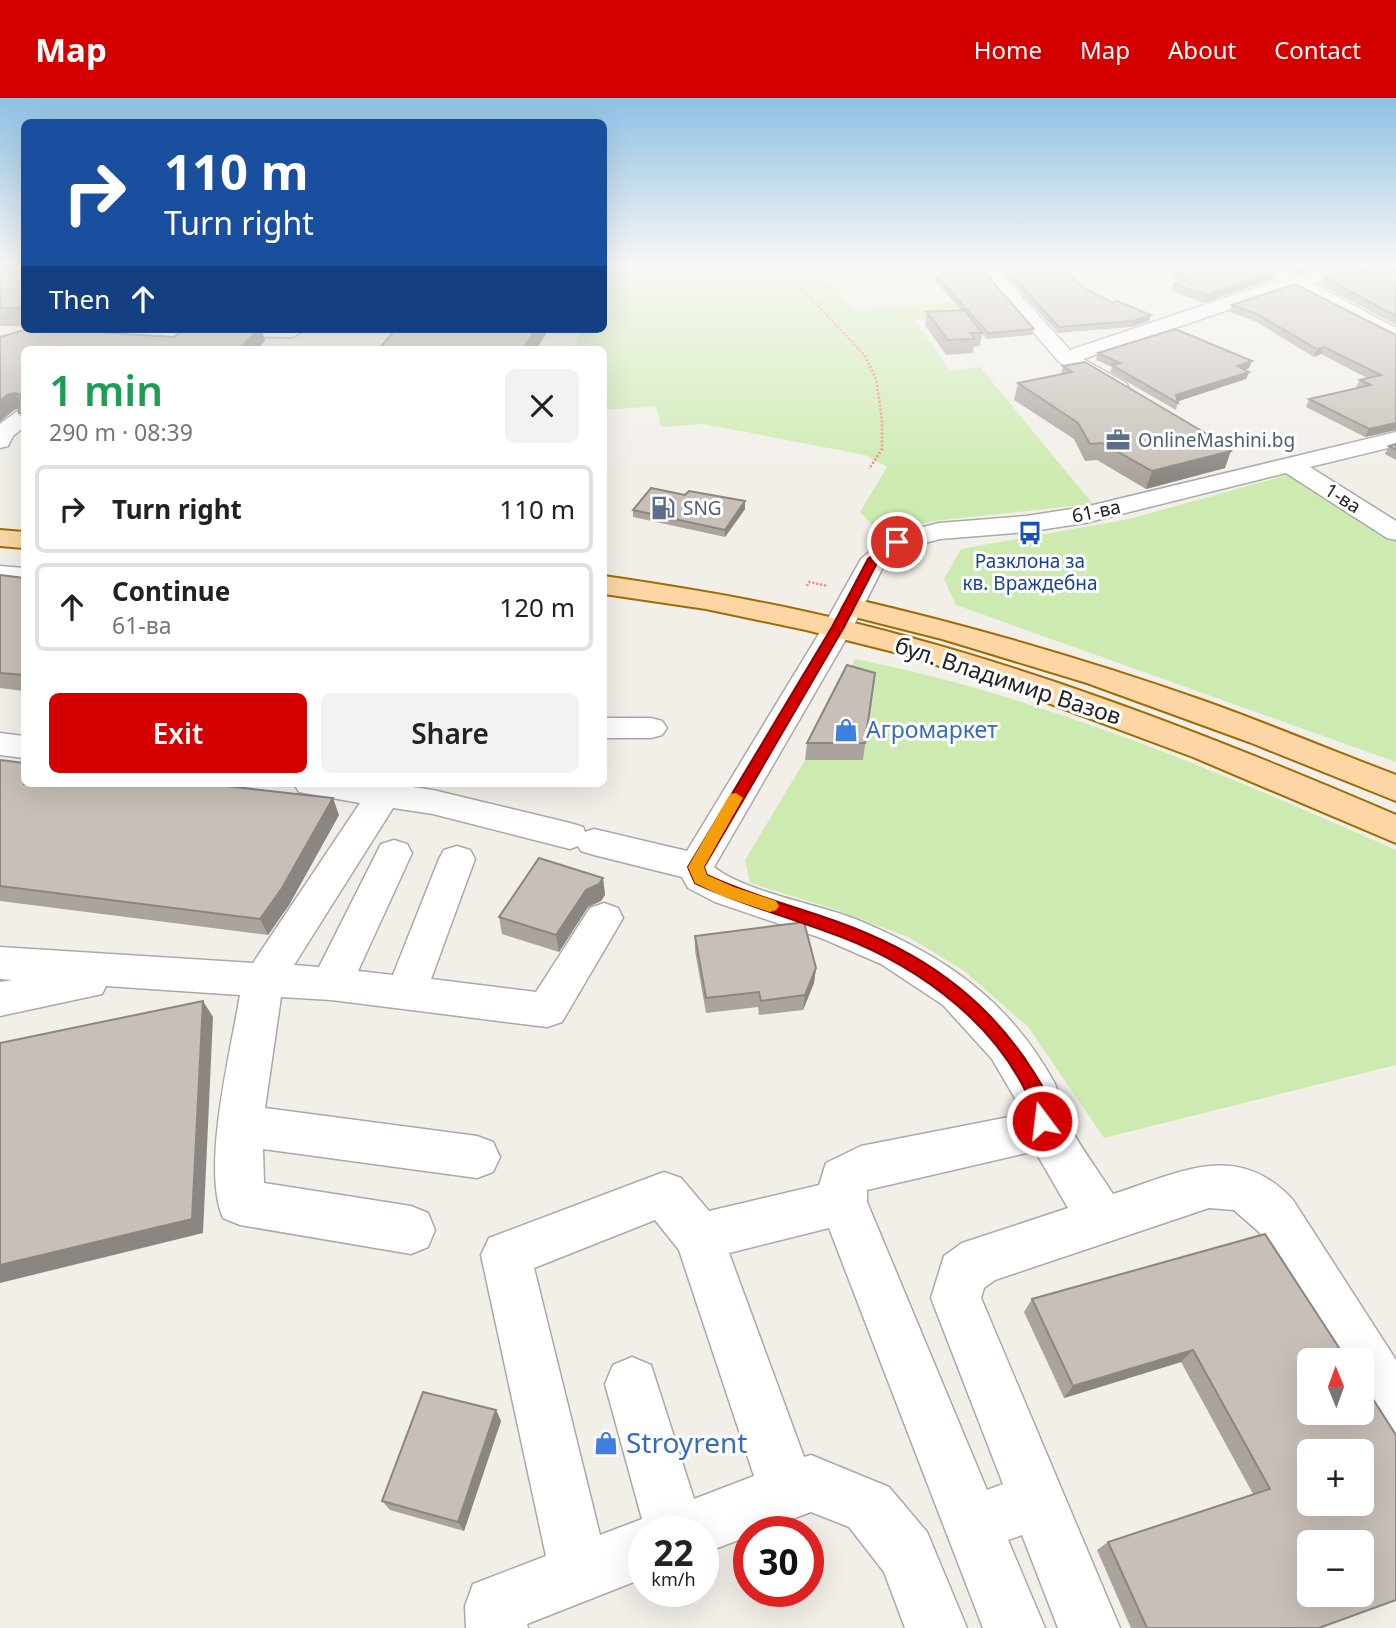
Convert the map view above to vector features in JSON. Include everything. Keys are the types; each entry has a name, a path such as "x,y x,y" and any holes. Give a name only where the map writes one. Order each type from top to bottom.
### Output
{"main road":[{"path":"0,513 21,515"},
{"path":"0,538 21,540"},
{"name":"бул. Владимир Вазов","path":"607,562 758,586 839,607 911,621 1052,660 1242,727 1392,788"},
{"name":"бул. Владимир Вазов","path":"607,585 695,598 839,607 1293,783 1396,830"}],"street":[{"path":"1047,336 1066,358 1134,398"},
{"path":"1066,358 1130,336"},
{"path":"0,441 3,433 21,419"},
{"name":"61-ва","path":"696,867 839,607 874,559 897,542 939,531 1027,524 1086,515 1247,466 1290,465 1396,439"},
{"name":"1-ва","path":"1290,465 1396,532"},
{"path":"0,574 21,576"},
{"path":"607,728 651,728"},
{"path":"0,744 21,747"},
{"path":"340,787 433,802 696,867 701,878 728,892 835,927 895,953 957,993 1007,1046 1038,1096 1042,1121 1103,1221"},
{"path":"384,794 264,981 240,1125 240,1202 411,1230"},
{"path":"331,984 394,853"},
{"path":"406,993 457,859"},
{"path":"0,963 331,984 547,1010 604,918"},
{"path":"0,999 141,972"},
{"path":"1014,1628 843,1202 843,1179 861,1168 1025,1134 1042,1121"},
{"path":"240,1125 477,1157"},
{"path":"1089,1628 956,1298 962,1274 980,1261 1209,1186 1228,1185 1246,1189 1261,1199 1276,1216 1396,1409"},
{"path":"580,1573 506,1255 664,1194 699,1237 788,1491"},
{"path":"699,1237 843,1202"},
{"path":"632,1384 670,1516"},
{"path":"719,1518 811,1483 869,1507 906,1553 936,1628"},
{"path":"973,1525 1037,1500"}],"lane":[{"path":"497,1628 495,1606 628,1554"}],"path":[{"path":"847,336 865,356 876,379 882,419 882,449 869,469"},
{"path":"807,586 809,582 839,607"}],"green space":[{"path":"578,336 926,336 950,371 980,367 1093,504 943,520 878,531 860,512 887,467 865,455 704,424 661,427 656,406 607,410 607,346 574,346"},
{"path":"1291,474 1396,535 1396,762 956,605 944,579 961,549 1129,519"},
{"path":"855,659 925,675 1063,715 1198,765 1396,850 1396,1065 1104,1138 1029,1028 963,970 908,937 834,909 750,883 745,860 805,760 863,760 844,682"}],"building":[{"path":"252,336 241,346 21,346 21,413 20,395 7,395 0,401 0,337"},
{"path":"390,336 531,336 525,346 381,346"},
{"path":"945,336 973,336 975,339 948,340"},
{"path":"1151,336 1193,336 1252,361 1237,366 1249,372 1176,395 1178,403 1112,365 1120,363 1098,353"},
{"path":"1295,336 1396,336 1396,423 1369,429 1309,399 1371,385 1360,380 1381,375 1324,347 1317,349"},
{"path":"1085,362 1222,443 1231,451 1152,471 1102,443 1090,444 1078,423 1018,383 1072,372 1063,366"},
{"path":"651,488 685,495 689,491 745,501 725,530 633,510"},
{"path":"0,575 21,578 21,675 0,673"},
{"path":"847,665 875,673 865,743 807,743"},
{"path":"0,760 21,763 21,787 235,787 333,798 282,888 260,919 0,886"},
{"path":"539,858 603,878 599,884 586,890 556,935 499,917"},
{"path":"804,922 816,968 805,995 761,1001 759,992 706,998 695,936"},
{"path":"203,1001 192,1219 0,1265 0,1043"},
{"path":"1265,1234 1339,1348 1297,1348 1297,1425 1374,1425 1374,1401 1396,1435 1396,1600 1319,1628 1147,1628 1108,1542 1270,1489 1193,1350 1073,1386 1032,1299"},
{"path":"423,1392 496,1410 458,1522 382,1501"}],"slow traffic":[{"path":"736,798 696,867 701,878 728,892 770,906"}],"place":[{"name":"ОnlineMashini.bg","path":"1118,440"},
{"name":"SNG","path":"663,508"},
{"name":"Разклона за кв. Враждебна","path":"1030,533"},
{"name":"Агромаркет","path":"846,730"},
{"name":"Stroyrent","path":"606,1443"}],"route":[{"path":"897,542 874,559 838,627 696,867 701,878 728,892 835,927 895,953 957,993 1007,1046 1038,1096 1042,1121"}]}
